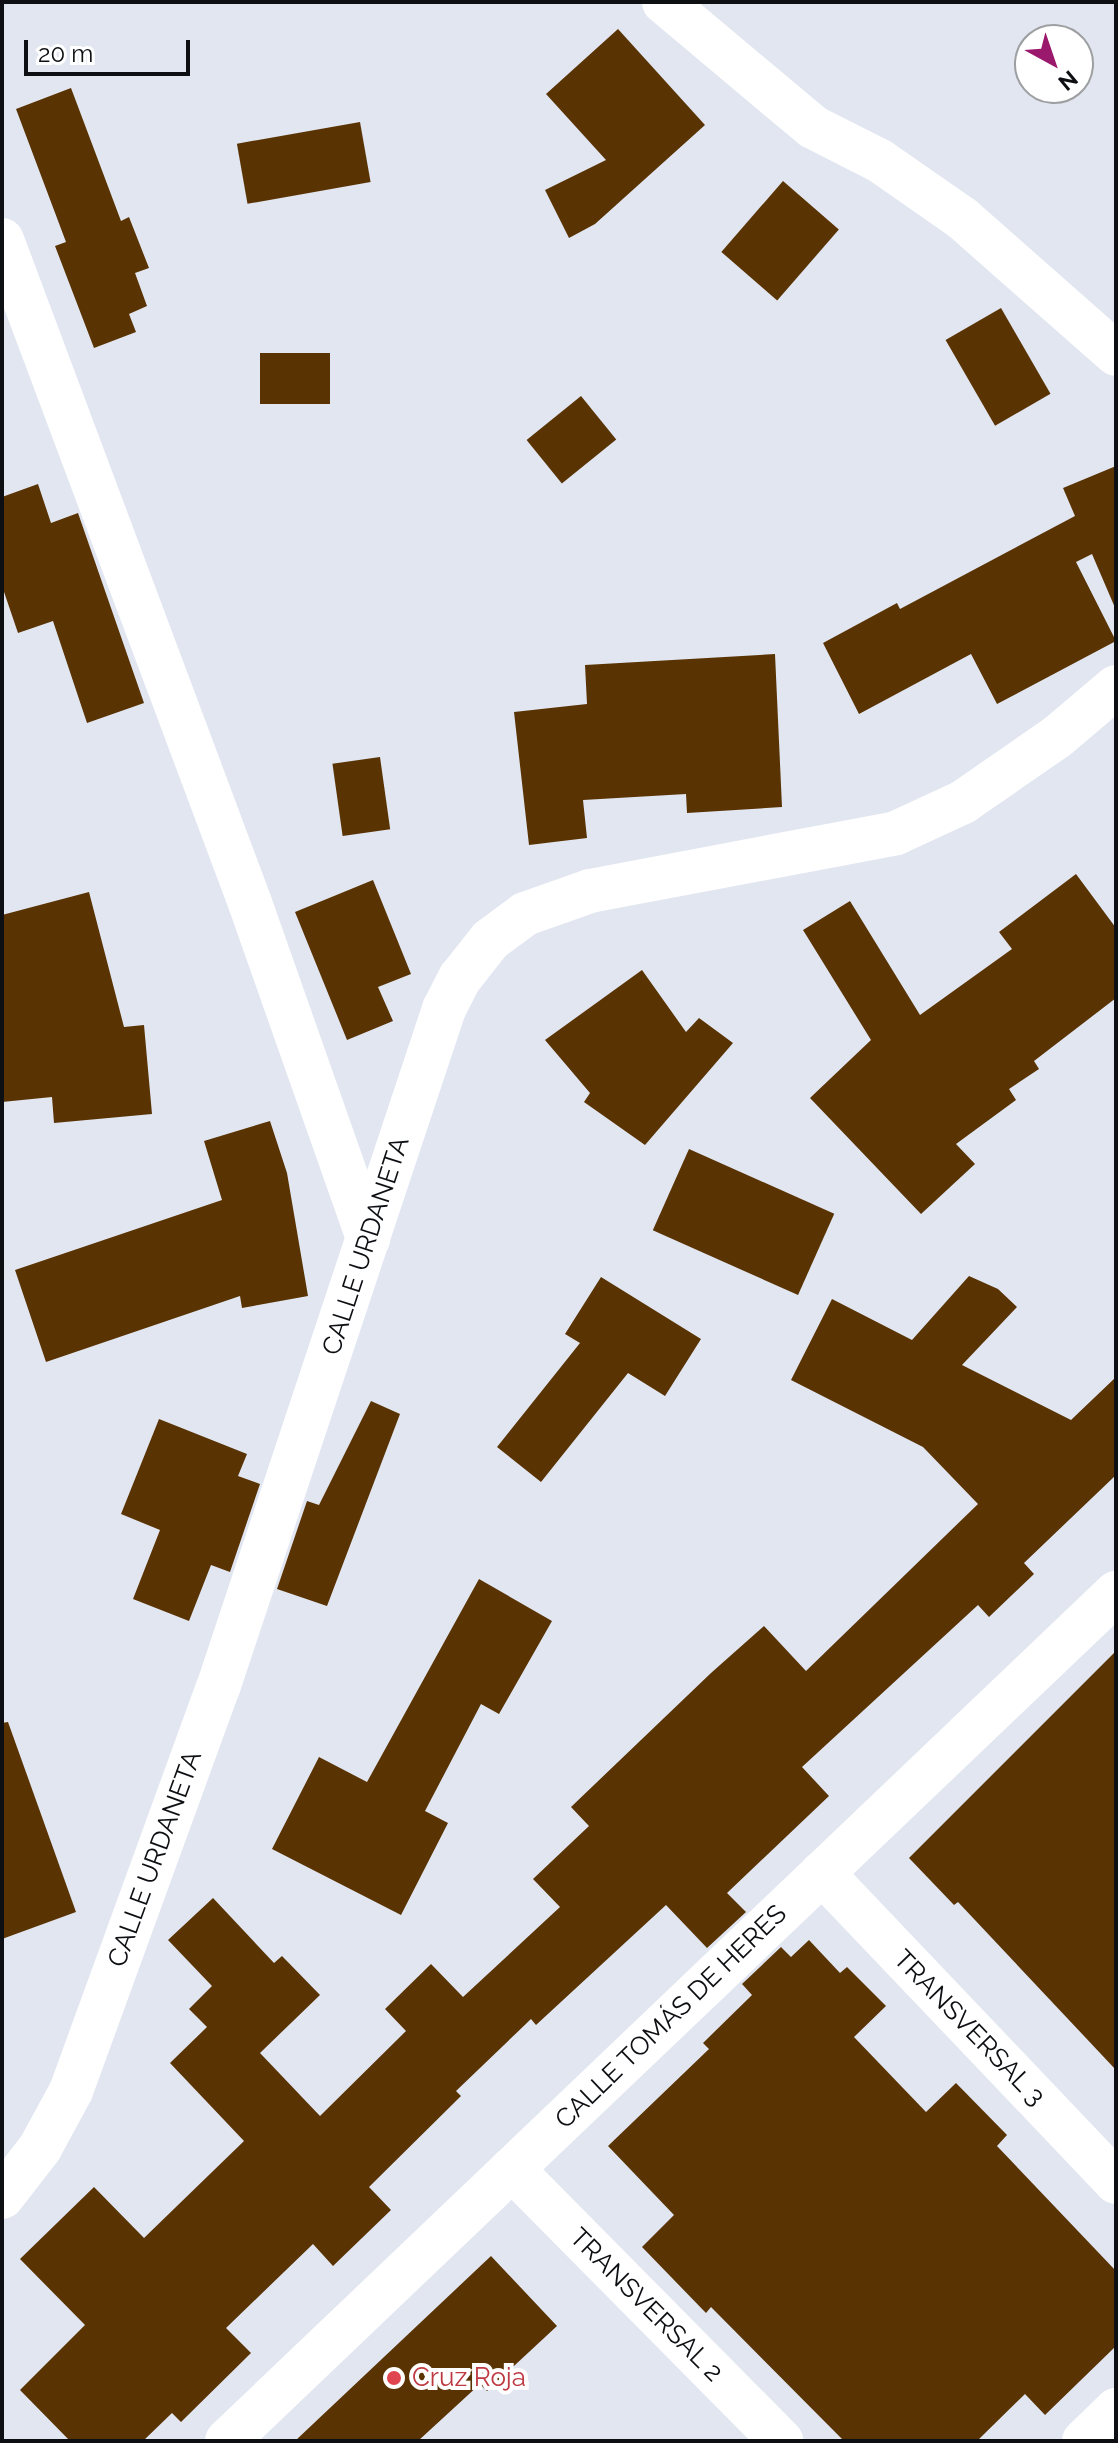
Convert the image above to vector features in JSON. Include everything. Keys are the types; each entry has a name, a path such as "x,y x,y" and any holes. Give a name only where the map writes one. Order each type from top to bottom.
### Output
{"street":[{"path":"664,2 813,127 890,168 962,218 1116,354"},
{"path":"2,240 239,873 368,1239"},
{"name":"CALLE URDANETA","path":"2,2197 40,2148 71,2091 218,1688 444,1009 460,978 502,931 525,914 590,891 896,833 963,802 1057,737 1116,687"},
{"name":"CALLE TOMÁS DE HERES","path":"227,2441 1116,1593"},
{"name":"TRANSVERSAL 3","path":"822,1873 1116,2182"},
{"name":"TRANSVERSAL 2","path":"512,2169 781,2441"},
{"path":"1084,2441 1116,2410"}],"building":[{"path":"618,29 705,125 595,224 569,238 545,190 606,160 546,94"},
{"path":"71,88 121,221 129,217 149,268 135,273 147,306 129,314 136,332 94,348 55,246 66,242 16,109"},
{"path":"360,122 371,182 247,204 237,144"},
{"path":"783,181 839,230 777,300 721,252"},
{"path":"1001,308 1050,394 995,426 946,340"},
{"path":"260,353 330,353 330,404 260,404"},
{"path":"581,396 616,440 562,484 527,440"},
{"path":"1116,466 1116,610 1092,554 1076,562 1116,641 997,704 971,654 859,714 823,643 897,603 900,609 1075,516 1063,488"},
{"path":"38,484 51,523 78,513 144,703 87,723 53,621 18,633 2,586 2,497"},
{"path":"775,654 782,807 687,813 686,794 583,800 587,838 529,845 514,712 587,704 585,665"},
{"path":"380,757 390,829 343,836 332,764"},
{"path":"1076,874 1116,928 1116,998 1034,1061 1039,1069 1009,1089 1016,1100 956,1144 975,1164 921,1214 810,1098 871,1040 803,930 850,901 920,1015 1012,949 999,932"},
{"path":"373,880 411,974 378,987 393,1021 347,1040 295,912"},
{"path":"89,892 124,1027 144,1025 152,1114 54,1123 52,1097 2,1102 2,915"},
{"path":"642,970 686,1032 699,1018 733,1043 645,1145 584,1102 590,1093 545,1040"},
{"path":"270,1121 287,1173 308,1296 242,1308 240,1296 46,1362 15,1270 222,1200 204,1141"},
{"path":"689,1149 834,1214 798,1295 653,1230"},
{"path":"969,1276 998,1289 1017,1307 962,1365 1071,1420 1116,1377 1116,1475 1024,1563 1034,1574 989,1617 978,1605 802,1767 829,1796 727,1893 746,1912 707,1948 666,1905 536,2025 531,2019 456,2091 461,2096 369,2187 391,2210 333,2266 313,2244 226,2328 251,2353 181,2422 172,2413 143,2441 70,2441 20,2390 85,2325 20,2259 94,2187 144,2238 244,2141 170,2063 207,2027 189,2009 212,1986 168,1940 213,1898 274,1963 282,1956 320,1995 260,2053 320,2116 406,2031 385,2009 431,1964 463,1997 560,1907 533,1879 589,1826 571,1807 711,1673 764,1626 806,1671 978,1504 923,1447 791,1380 832,1299 912,1340"},
{"path":"601,1277 701,1339 665,1396 628,1373 541,1482 497,1447 580,1343 565,1334"},
{"path":"371,1401 400,1414 327,1606 277,1589 307,1501 319,1505"},
{"path":"159,1419 247,1454 238,1476 260,1484 230,1572 211,1565 189,1621 133,1599 160,1530 121,1514"},
{"path":"479,1579 552,1621 499,1714 481,1704 425,1811 448,1823 401,1915 272,1849 319,1757 367,1782"},
{"path":"1116,1651 1116,2070 958,1902 954,1905 909,1858"},
{"path":"8,1722 76,1912 2,1939 2,1723"},
{"path":"809,1940 840,1973 847,1967 886,2006 854,2037 926,2112 956,2083 1007,2135 997,2146 1116,2271 1116,2346 1045,2415 1025,2394 977,2441 844,2441 711,2307 706,2313 642,2247 674,2215 608,2146 709,2049 703,2043 752,1995 742,1984 781,1947 791,1957"},
{"path":"491,2256 557,2326 487,2391 480,2384 418,2441 295,2441"}],"place":[{"name":"Cruz Roja","path":"394,2378"}]}
